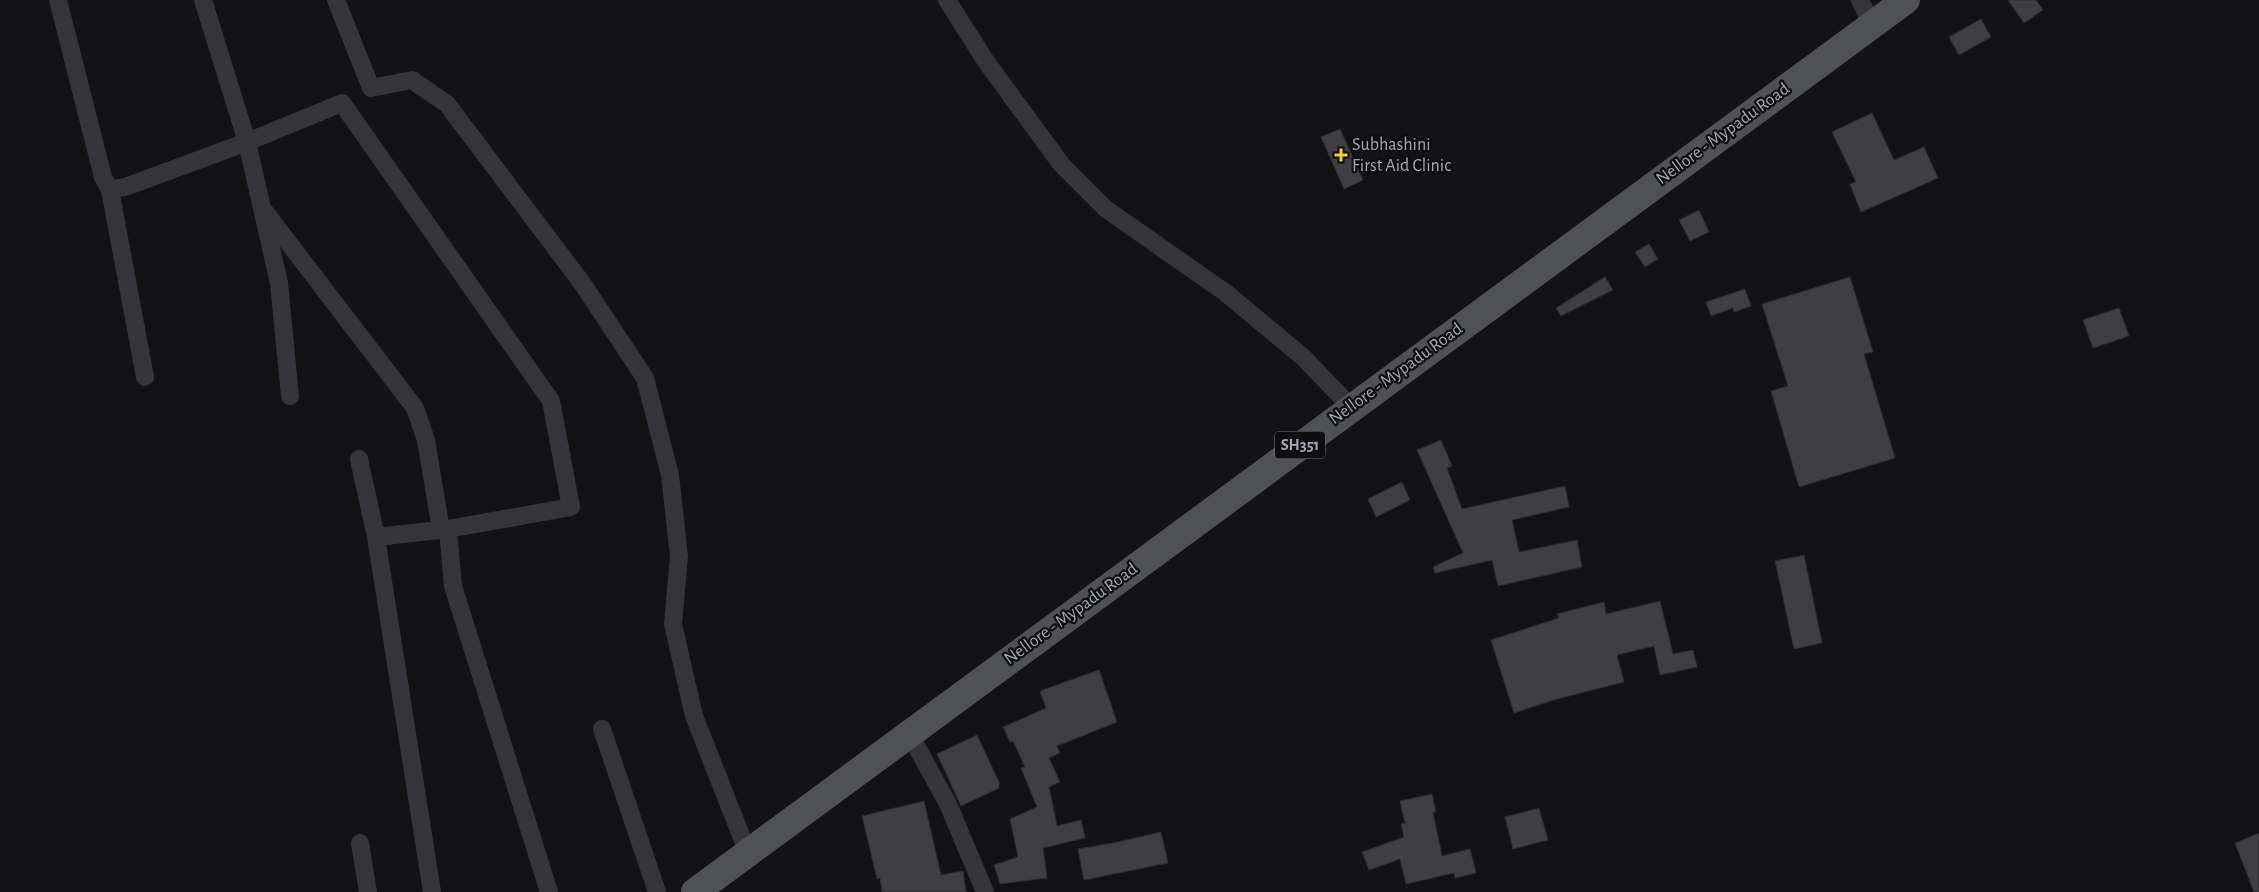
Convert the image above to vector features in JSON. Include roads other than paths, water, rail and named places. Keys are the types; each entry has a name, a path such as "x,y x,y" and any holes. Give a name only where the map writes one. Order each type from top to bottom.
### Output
{"main road":[{"name":"Nellore - Mypadu Road","path":"695,892 1906,0"}],"street":[{"path":"58,0 103,177 110,190 145,377"},
{"path":"203,0 247,142 279,283 290,396"},
{"path":"336,0 371,88 412,80 447,104 582,283 645,378 670,475 679,556 673,624 694,716 748,853"},
{"path":"947,0 985,60 1061,164 1106,209 1226,293 1297,352 1351,407"},
{"path":"1860,0 1872,25"},
{"path":"110,190 128,186 247,142 342,103 551,401 571,507 445,530 376,537"},
{"path":"262,207 415,408 426,440 445,530 453,586 549,892"},
{"path":"359,459 376,537 432,892"},
{"path":"602,730 658,892"},
{"path":"909,733 948,804 985,892"},
{"path":"360,842 368,892"}],"place":[{"name":"Subhashini First Aid Clinic","path":"1341,155"}]}
